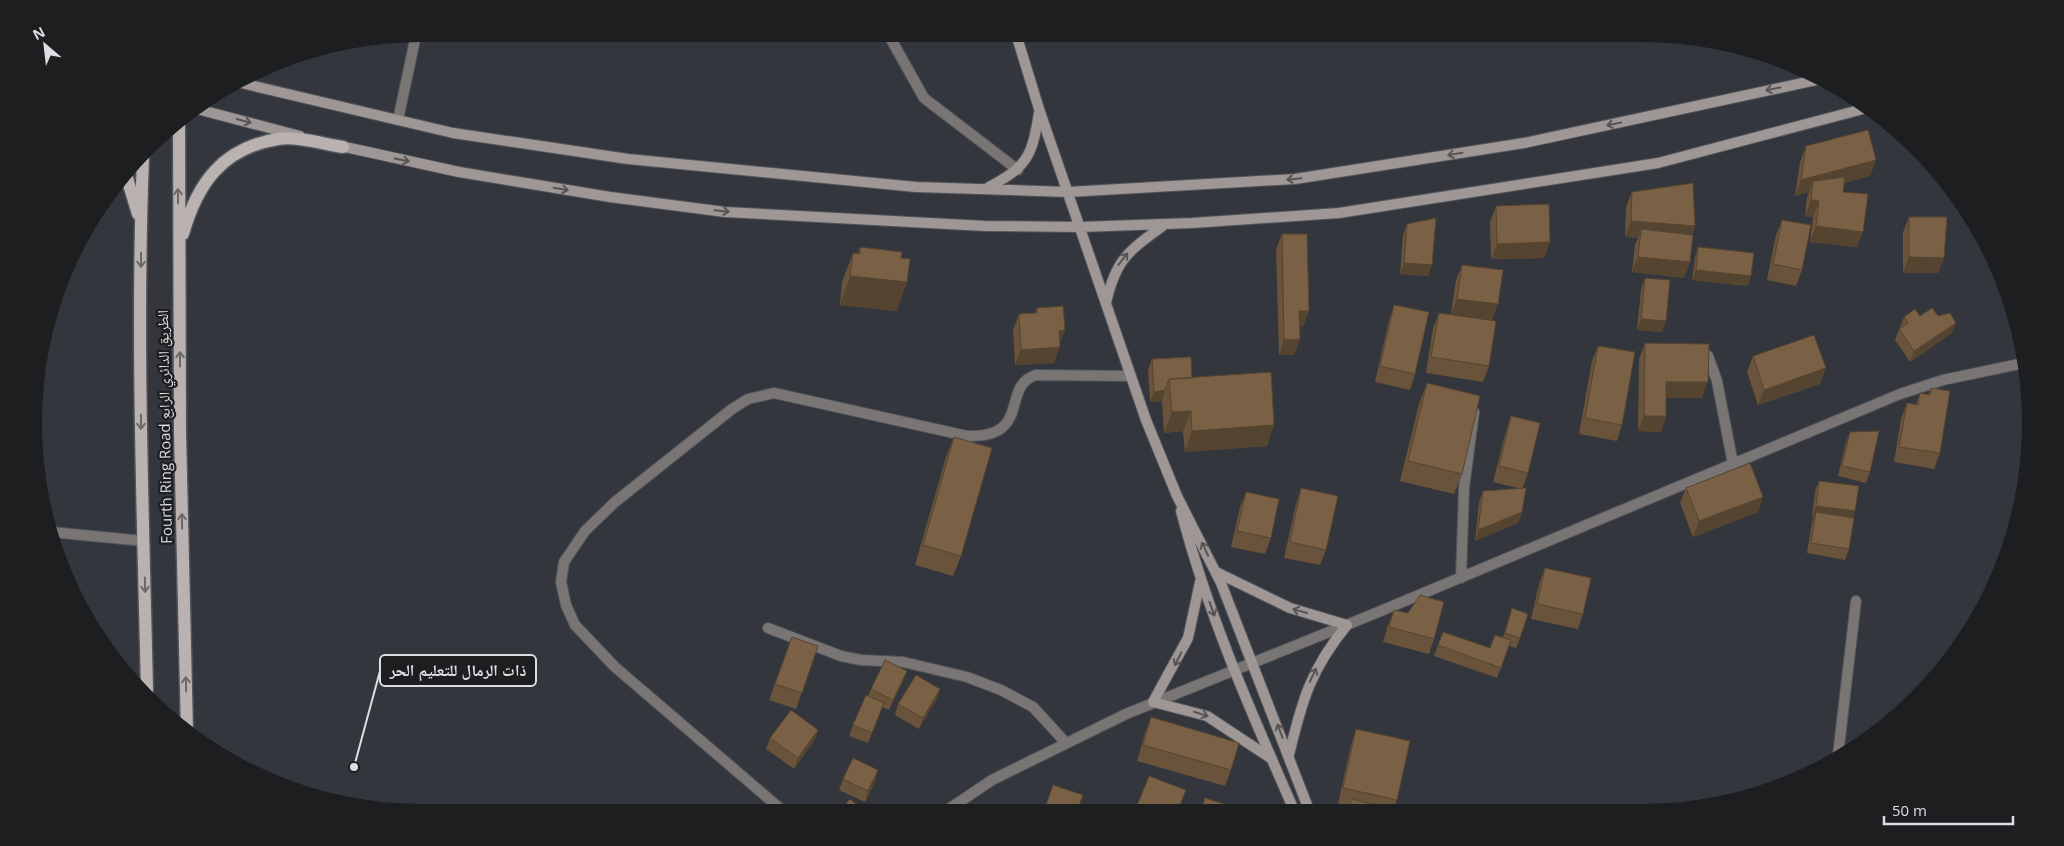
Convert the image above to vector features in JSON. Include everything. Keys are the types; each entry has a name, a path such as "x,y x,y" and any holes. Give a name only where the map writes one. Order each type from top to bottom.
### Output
{"main road":[{"path":"1018,42 1040,112 1131,376 1177,496 1200,579 1233,669 1291,804"},
{"path":"249,85 453,133 628,158 916,187 1068,192 1295,179 1524,143 1808,82"},
{"path":"206,111 343,147 459,172 610,197 725,212 985,226 1080,227 1164,224 1339,213 1658,163 1857,111"},
{"path":"987,188 1018,170 1034,145 1040,112"},
{"name":"Fourth Ring Road الطريق الدائري الرابع","path":"179,131 180,433 187,721"},
{"path":"178,248 190,211 203,184 222,162 249,148 278,139 343,147"},
{"name":"Fourth Ring Road الطريق الدائري الرابع","path":"143,166 141,224 147,684"},
{"path":"128,182 141,224"},
{"path":"1106,304 1111,282 1120,262 1132,249 1164,224"},
{"path":"1177,496 1216,572 1253,661 1307,804"},
{"path":"1216,572 1290,608 1347,625 1327,649 1308,685 1300,706 1289,755"},
{"path":"1200,579 1188,638 1153,702 1207,716 1272,759"}],"street":[{"path":"398,120 414,42"},
{"path":"892,42 924,98 1018,170"},
{"path":"1686,346 1695,347 1708,356 1717,381 1733,464"},
{"path":"956,804 992,780 1153,702 1461,578 1900,394 1943,380 2017,365"},
{"path":"775,804 615,667 575,626 566,605 561,582 564,562 585,531 616,502 732,409 762,395 774,393 967,436 982,437 994,434 1004,427 1012,416 1022,383 1029,377 1036,375 1131,376"},
{"path":"1461,578 1464,488 1474,414 1468,400"},
{"path":"59,533 144,541"},
{"path":"1839,748 1856,601"},
{"path":"768,628 841,656 861,660 903,662 967,678 1001,690 1033,707 1066,743"}],"building":[{"path":"1868,130 1876,160 1801,180 1806,146"},
{"path":"1845,177 1843,192 1868,194 1863,232 1816,226 1819,201 1811,200 1813,181"},
{"path":"1693,183 1695,226 1631,221 1632,192"},
{"path":"1549,204 1550,242 1497,244 1496,206"},
{"path":"1909,217 1947,217 1944,258 1909,257"},
{"path":"1436,218 1432,265 1404,263 1407,224"},
{"path":"1782,220 1811,225 1802,270 1773,264"},
{"path":"1641,229 1693,235 1690,262 1638,257"},
{"path":"1282,234 1307,234 1309,311 1299,311 1300,339 1284,340"},
{"path":"860,247 902,252 901,258 910,259 907,282 850,276 853,253 860,254"},
{"path":"1698,247 1754,253 1751,276 1696,270"},
{"path":"1462,265 1503,270 1498,304 1457,299"},
{"path":"1645,278 1670,280 1666,321 1641,319"},
{"path":"1394,305 1429,312 1415,374 1380,366"},
{"path":"1063,306 1065,330 1059,331 1060,347 1021,350 1019,314 1037,313 1037,308"},
{"path":"1932,308 1938,316 1950,313 1956,323 1914,351 1899,329 1908,323 1904,317 1915,309 1920,316"},
{"path":"1439,313 1496,321 1489,366 1431,357"},
{"path":"1814,335 1826,368 1764,390 1753,356"},
{"path":"1645,343 1709,344 1708,382 1666,382 1666,416 1644,416"},
{"path":"1598,346 1635,352 1622,425 1585,418"},
{"path":"1191,357 1192,378 1169,379 1165,390 1154,392 1152,359"},
{"path":"1271,372 1274,425 1192,431 1191,411 1172,412 1169,379"},
{"path":"1427,383 1480,396 1462,474 1408,461"},
{"path":"1931,388 1950,391 1940,453 1899,447 1907,403 1918,405 1920,393 1930,395"},
{"path":"1511,416 1540,423 1528,473 1499,466"},
{"path":"1879,431 1870,472 1842,466 1850,432"},
{"path":"954,437 992,448 961,556 923,545"},
{"path":"1750,463 1763,497 1699,521 1686,488"},
{"path":"1819,481 1859,486 1855,511 1816,506"},
{"path":"1301,488 1338,496 1326,550 1290,542"},
{"path":"1526,488 1522,512 1478,530 1483,491"},
{"path":"1246,492 1279,499 1271,538 1237,531"},
{"path":"1816,512 1854,518 1849,549 1811,543"},
{"path":"1545,568 1591,578 1583,614 1537,604"},
{"path":"1420,595 1444,602 1434,639 1389,627 1394,610 1408,613"},
{"path":"1512,608 1528,614 1520,638 1505,633"},
{"path":"1443,632 1490,648 1495,635 1511,640 1501,668 1438,645"},
{"path":"792,637 818,646 802,693 775,684"},
{"path":"885,660 907,671 893,700 871,689"},
{"path":"916,675 940,689 923,718 898,704"},
{"path":"866,695 884,703 872,733 853,725"},
{"path":"791,710 818,730 798,758 770,738"},
{"path":"1151,717 1239,743 1231,770 1143,745"},
{"path":"1356,729 1410,741 1397,800 1343,788"},
{"path":"853,758 878,770 868,791 843,779"},
{"path":"1149,776 1186,790 1180,804 1138,804"},
{"path":"1053,785 1083,795 1080,804 1046,804"},
{"path":"1205,798 1224,804 1203,804"},
{"path":"850,799 856,804 846,804"},
{"path":"1351,799 1372,804 1351,804"}],"place":[{"name":"ذات الرمال للتعليم الحر","path":"354,767"}]}
